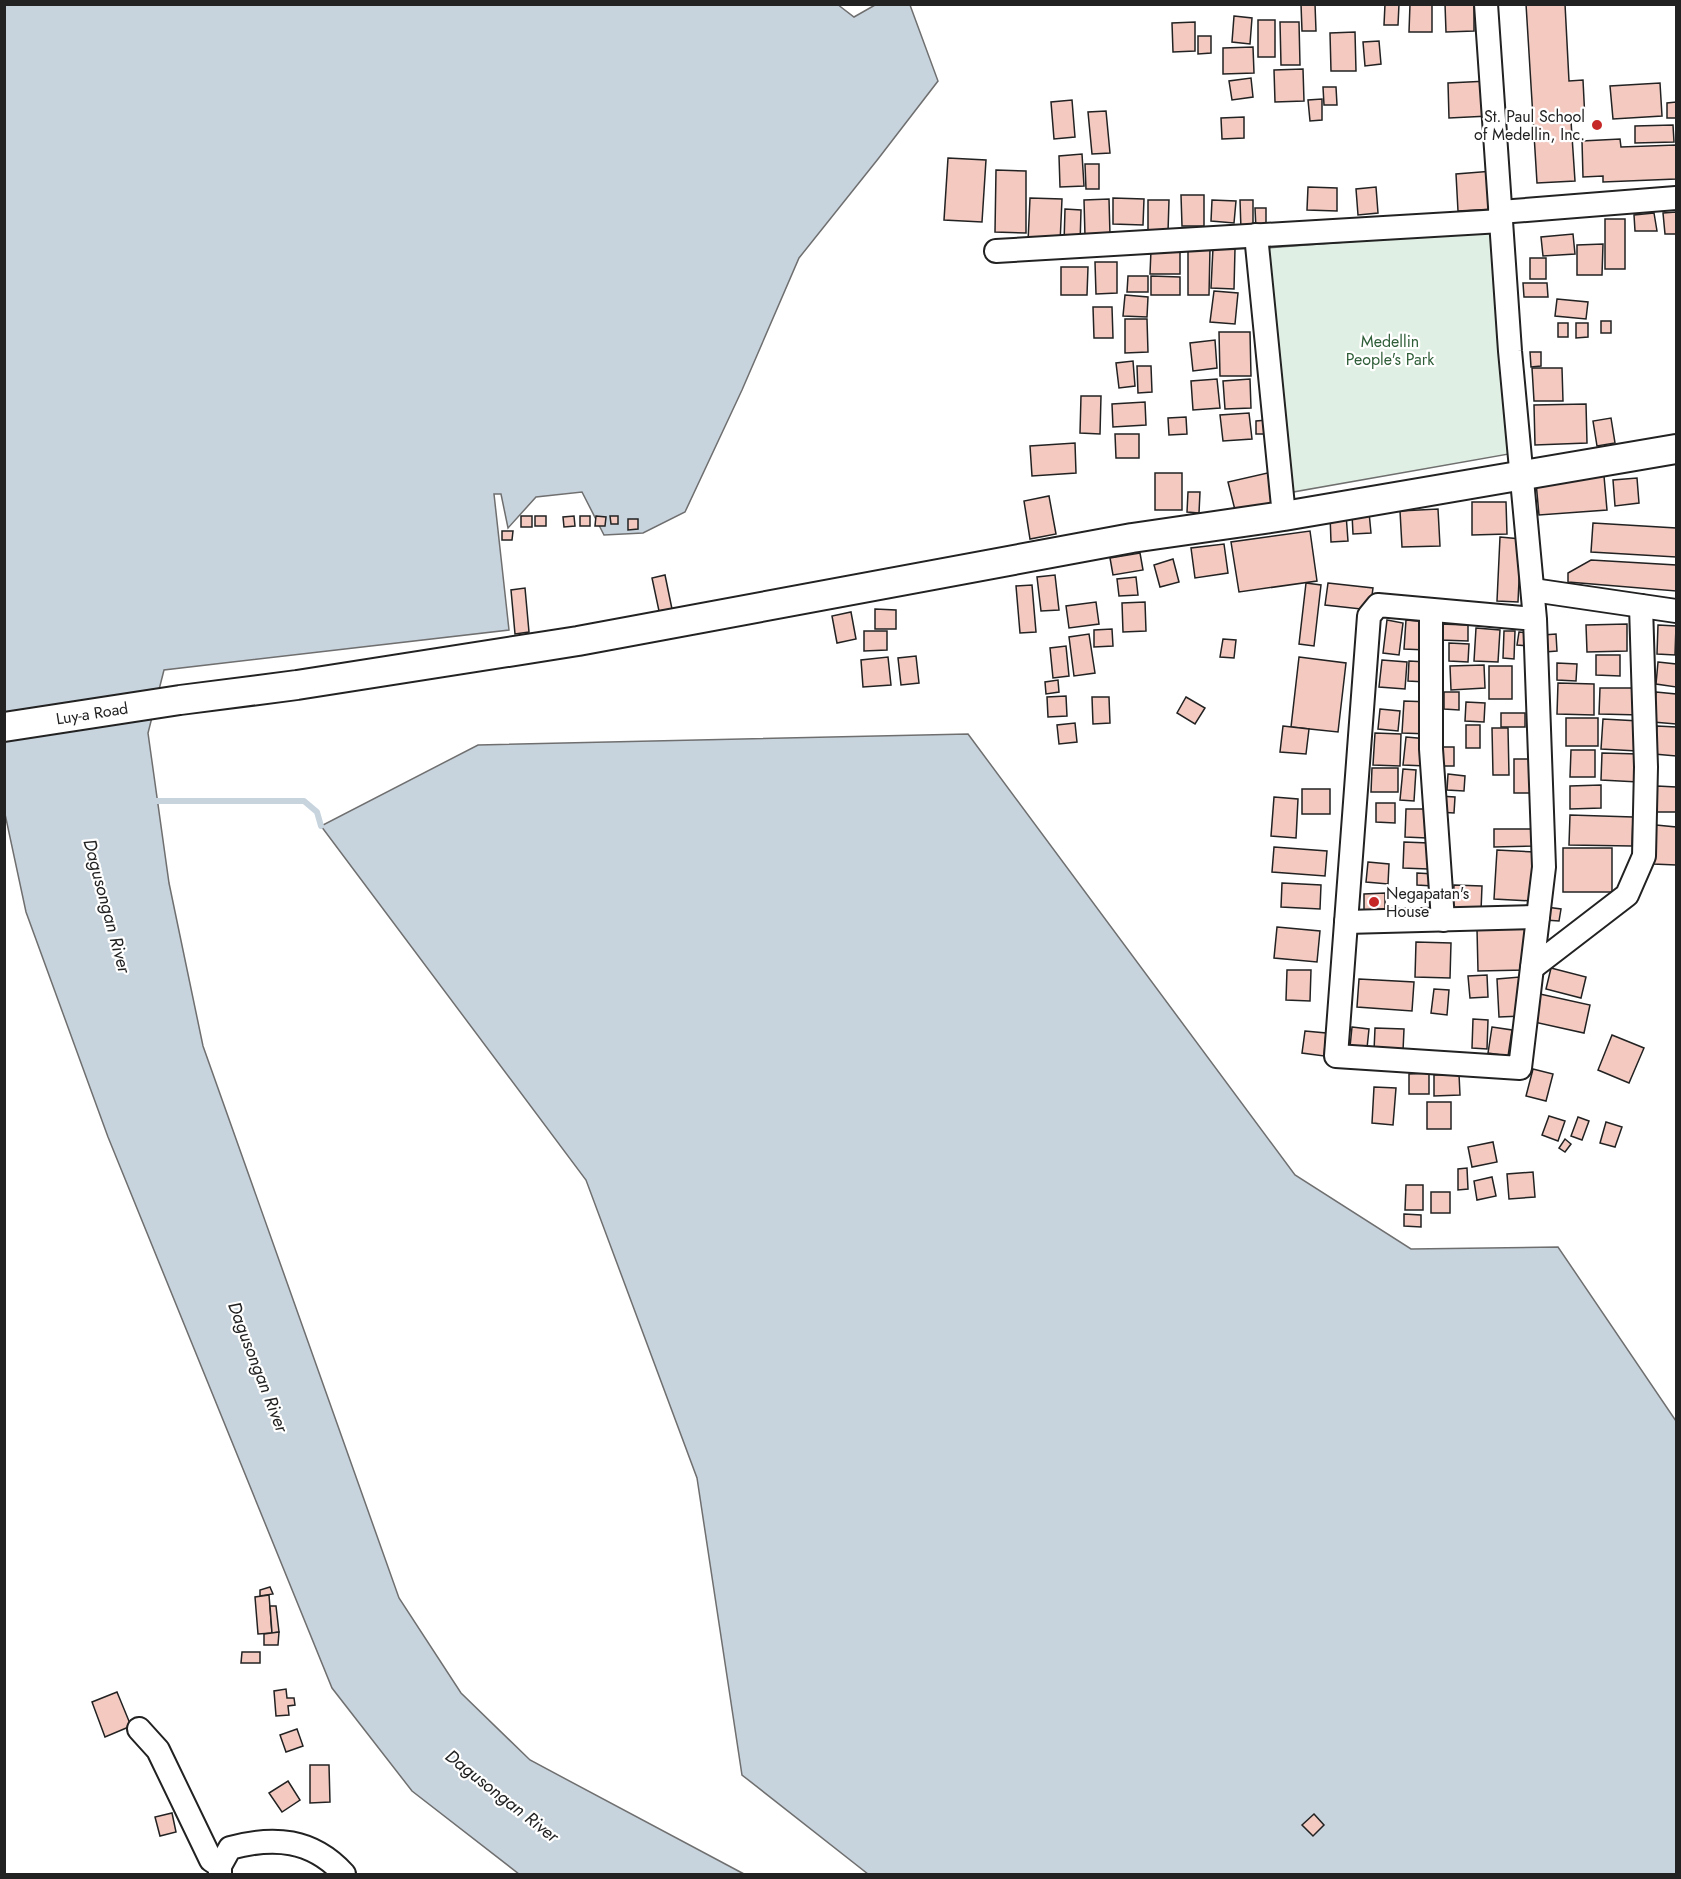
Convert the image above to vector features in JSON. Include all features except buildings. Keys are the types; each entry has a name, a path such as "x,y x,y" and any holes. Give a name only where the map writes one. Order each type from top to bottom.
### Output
{"main road":[{"name":"Luy-a Road","path":"4,727 297,685 578,641 1132,538 1284,516 1677,449"}],"street":[{"path":"1486,4 1510,351 1535,619 1544,867 1520,1068 1336,1056 1369,616 1378,605 1535,619"},
{"path":"996,251 1256,235 1501,216 1677,198"},
{"path":"1256,235 1284,516"},
{"path":"1533,590 1677,611"},
{"path":"1532,968 1627,895 1644,856 1646,767 1641,606"},
{"path":"1431,610 1431,749 1443,920"},
{"path":"1346,922 1538,917"},
{"path":"139,1729 158,1750 211,1860 220,1870 230,1848 252,1842 284,1841 309,1848 344,1875"}],"green space":[{"name":"Medellin People's Park","path":"1492,231 1509,454 1293,492 1268,248"}],"water":[{"name":"Dagusongan River","path":"837,4 854,17 875,5 910,5 938,81 799,258 742,390 685,512 643,533 604,535 582,492 536,497 508,528 501,494 494,494 509,630 164,670 148,733 169,883 203,1046 399,1598 461,1693 530,1760 744,1874 519,1874 412,1791 332,1688 108,1137 26,912 5,814 4,5"},
{"path":"968,734 1295,1175 1411,1249 1558,1247 1676,1421 1676,1874 868,1874 742,1775 697,1478 586,1180 321,826 478,745"}],"waterway":[{"path":"151,801 304,801 317,812 321,826"}],"place":[{"name":"St. Paul School of Medellin, Inc.","path":"1597,125"},
{"name":"Negapatan's House","path":"1374,902"}]}
